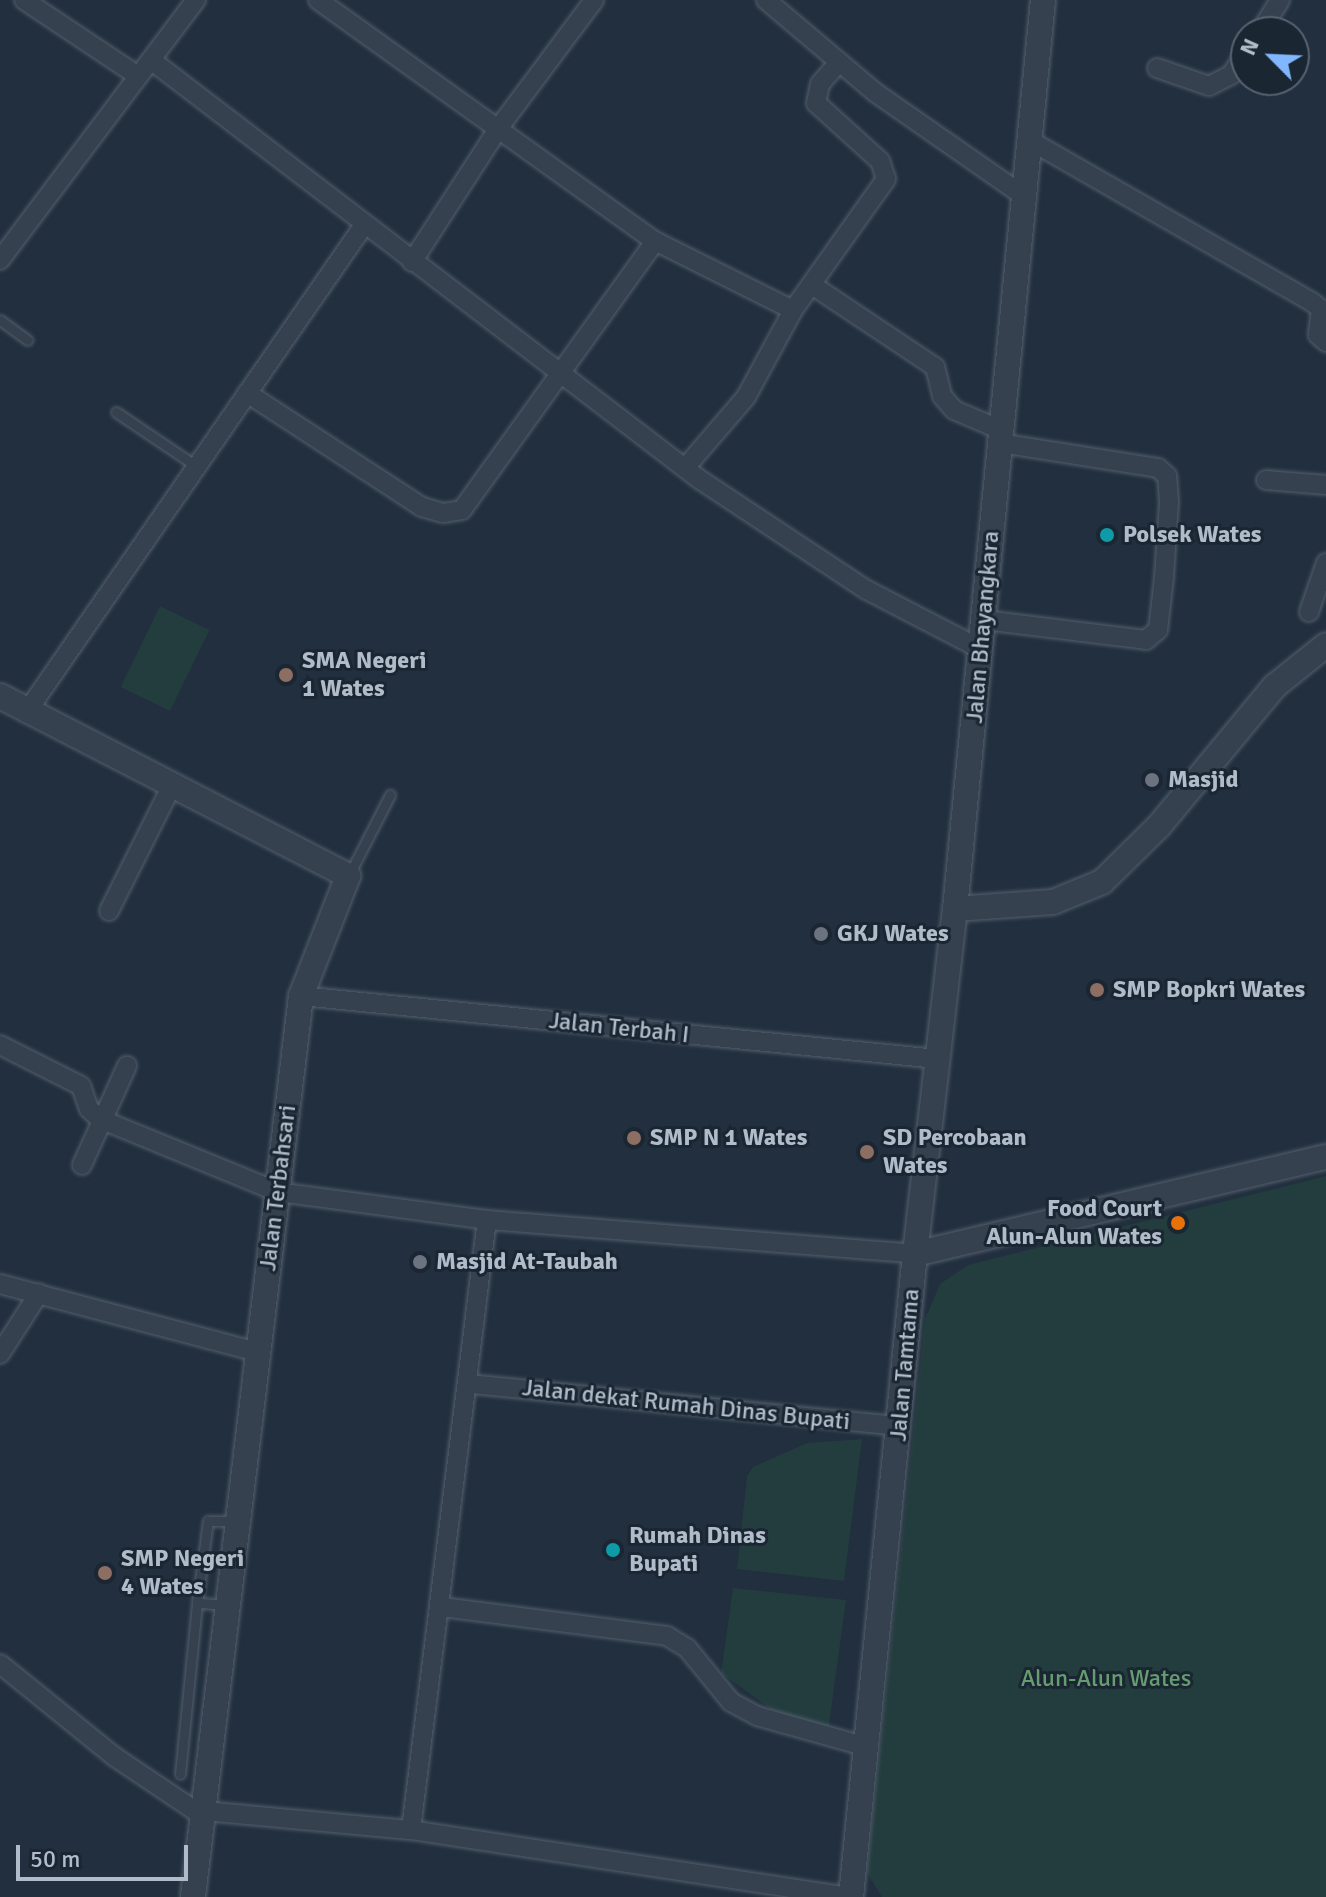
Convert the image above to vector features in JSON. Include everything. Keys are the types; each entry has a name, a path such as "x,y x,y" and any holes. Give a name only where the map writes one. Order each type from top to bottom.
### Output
{"street":[{"path":"24,0 138,76"},
{"path":"0,260 196,0"},
{"path":"318,0 655,241 793,310"},
{"path":"412,262 498,129 594,0"},
{"path":"766,0 839,62 1022,195"},
{"name":"Jalan Bhayangkara","path":"915,1254 955,909 1043,0"},
{"path":"151,60 685,468 867,590 981,649"},
{"path":"685,468 746,397 793,310 886,179 880,161 816,103 820,84 839,62"},
{"path":"1157,68 1209,86 1230,76"},
{"path":"1029,140 1312,302 1321,309 1318,335 1326,342"},
{"path":"26,713 364,225"},
{"path":"247,393 422,507 453,513 462,510 655,241"},
{"path":"812,285 935,367 942,396 954,410 1000,436 1158,468 1167,476 1169,502 1158,630 1146,640 984,620"},
{"path":"1266,480 1326,485"},
{"path":"1309,612 1326,563"},
{"path":"955,909 1053,902 1102,882 1159,826 1275,686 1326,645"},
{"path":"0,696 26,713 348,876"},
{"path":"109,911 171,787"},
{"name":"Jalan Terbahsari","path":"193,1897 207,1812 301,996 348,876"},
{"name":"Jalan Terbah I","path":"301,996 938,1059"},
{"path":"0,1045 81,1086 92,1114 104,1121 278,1192 487,1220 915,1254"},
{"path":"82,1165 127,1066"},
{"name":"Jalan Tamtama","path":"850,1897 901,1426 915,1254 1326,1157"},
{"path":"411,1830 470,1384 487,1220"},
{"path":"0,1284 258,1352"},
{"path":"0,1354 39,1293"},
{"name":"Jalan dekat Rumah Dinas Bupati","path":"470,1384 901,1426"},
{"path":"442,1607 667,1636 687,1648 731,1702 757,1716 867,1747"},
{"path":"0,1664 115,1757 183,1805 207,1812 411,1830 850,1897"}],"lane":[{"path":"0,320 28,340"},
{"path":"116,412 196,466"},
{"path":"348,876 390,795"},
{"path":"180,1774 208,1521 239,1522"},
{"path":"197,1603 229,1605"}],"green space":[{"path":"160,606 209,630 170,711 121,687"},
{"name":"Alun-Alun Wates","path":"1326,1176 1326,1897 882,1897 867,1873 925,1319 940,1284 968,1265"},
{"path":"862,1439 844,1581 737,1569 747,1476 753,1467 807,1443"},
{"path":"733,1588 846,1600 828,1732 771,1709 721,1673"}],"place":[{"name":"Polsek Wates","path":"1107,535"},
{"name":"SMA Negeri 1 Wates","path":"286,675"},
{"name":"Masjid","path":"1152,780"},
{"name":"GKJ Wates","path":"821,934"},
{"name":"SMP Bopkri Wates","path":"1097,990"},
{"name":"SMP N 1 Wates","path":"634,1138"},
{"name":"SD Percobaan Wates","path":"867,1152"},
{"name":"Food Court Alun-Alun Wates","path":"1178,1223"},
{"name":"Masjid At-Taubah","path":"420,1262"},
{"name":"Rumah Dinas Bupati","path":"613,1550"},
{"name":"SMP Negeri 4 Wates","path":"105,1573"}]}
